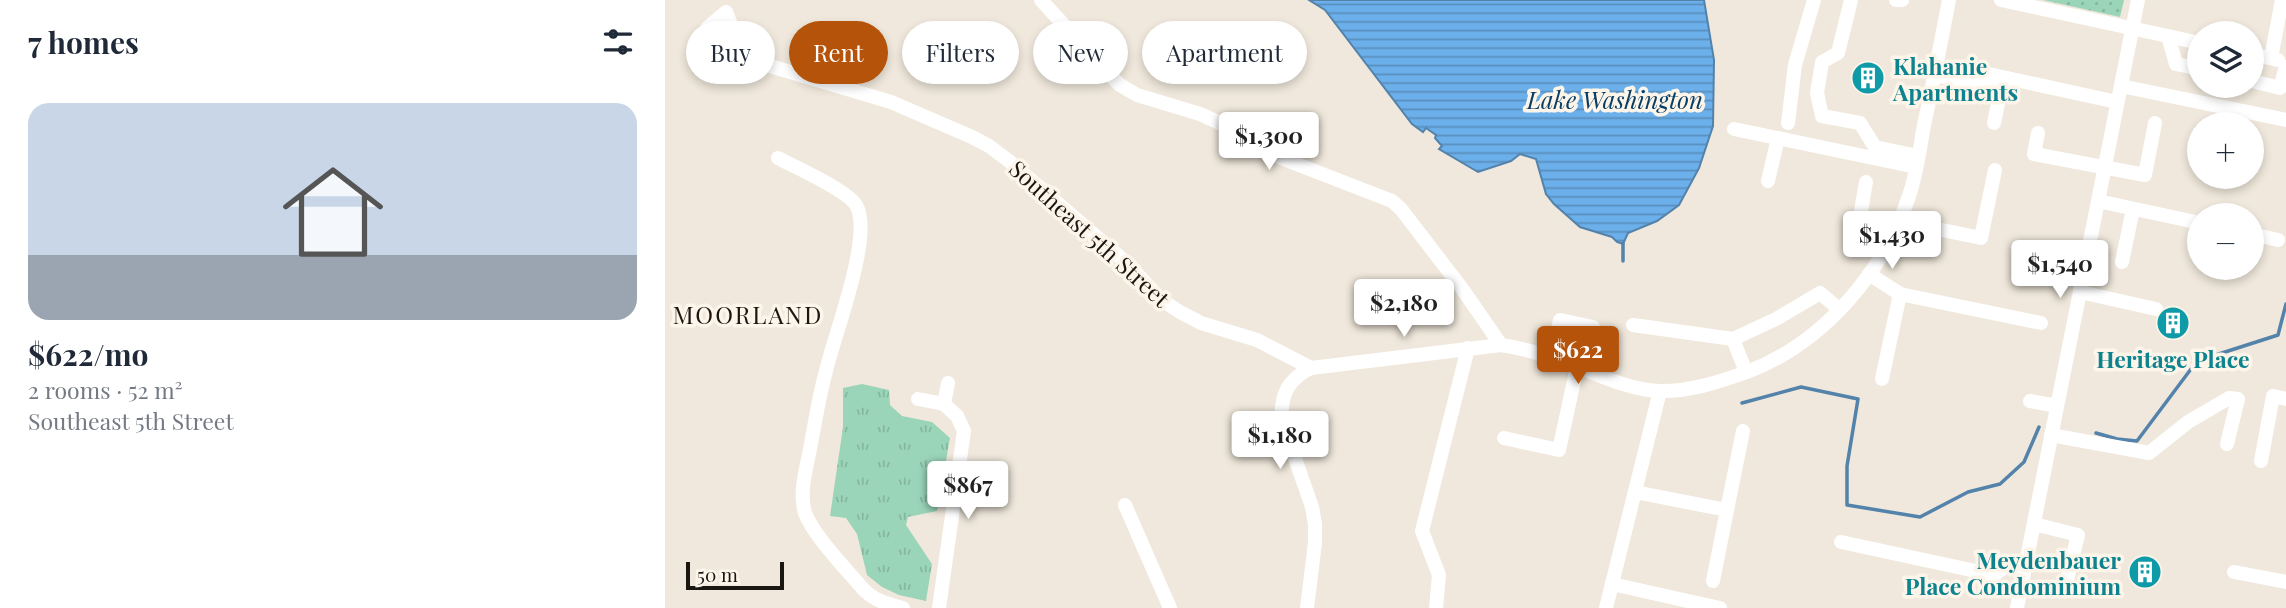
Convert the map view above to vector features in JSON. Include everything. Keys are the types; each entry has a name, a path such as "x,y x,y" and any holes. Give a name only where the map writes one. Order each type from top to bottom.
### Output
{"street":[{"path":"1041,0 1120,85 1137,95 1200,114 1281,158 1392,201 1463,290 1501,345"},
{"path":"1788,123 1795,65 1814,0"},
{"path":"1851,0 1838,53 1822,62 1817,93 1822,116 1860,123 1875,147 1917,161"},
{"path":"1896,0 1902,0"},
{"path":"1307,608 1315,524 1312,507 1282,421 1281,408 1292,380 1311,368 1501,345 1552,358 1615,382 1660,391 1691,388 1746,372 1795,348 1839,309 1869,274 1899,221 1910,193 1949,0"},
{"path":"2001,0 2187,40"},
{"path":"2017,608 2138,0"},
{"path":"2271,58 2283,0"},
{"name":"Southeast 5th Street","path":"715,21 726,12 730,21"},
{"path":"2168,36 2176,64 2187,66"},
{"path":"2264,57 2286,64 2280,88 2264,84"},
{"name":"Southeast 5th Street","path":"775,68 891,102 989,146 1129,265 1160,299 1201,323 1257,340 1311,368"},
{"path":"1969,69 2117,102"},
{"path":"1934,75 2001,89 1994,123"},
{"path":"2121,86 2286,120"},
{"path":"2038,133 2034,154 2145,175 2155,123"},
{"path":"1734,129 1917,161"},
{"path":"1768,181 1778,138"},
{"path":"778,158 839,191 856,204 861,223 856,272 841,314 825,374 802,490 805,512 810,524 871,597 903,608"},
{"path":"1899,221 1982,238 1995,170"},
{"path":"1866,182 1856,240 1882,255"},
{"path":"2098,201 2187,220"},
{"path":"2122,262 2133,209"},
{"path":"2264,237 2278,240"},
{"path":"1869,274 1901,294 2041,323"},
{"path":"1633,325 1733,339 1776,319 1824,289 1839,309"},
{"path":"2080,292 2157,309"},
{"path":"1882,379 1901,294"},
{"path":"1552,358 1560,320 1593,327"},
{"path":"1733,339 1746,372"},
{"path":"1436,608 1439,575 1422,531 1468,348"},
{"path":"1504,438 1559,450 1577,367"},
{"path":"944,404 948,383"},
{"path":"1606,608 1660,391"},
{"path":"2260,461 2273,396 2286,399"},
{"path":"2051,435 2149,453 2188,422 2229,398 2238,399 2227,444"},
{"path":"918,399 944,404 957,416 964,431 939,608"},
{"path":"2029,401 2057,406"},
{"path":"1713,582 1743,430"},
{"path":"1635,492 1727,510"},
{"path":"1125,505 1170,608"},
{"path":"2034,524 2078,535 2067,580"},
{"path":"1841,542 1994,575 2006,566 2025,568"},
{"path":"2234,572 2286,582"},
{"path":"1612,584 1696,606 1720,608"}],"green space":[{"path":"2043,0 2124,0 2120,17"},
{"path":"862,384 889,390 890,405 902,416 932,422 950,438 937,511 908,517 906,525 932,564 926,601 899,595 882,587 867,575 857,534 846,518 830,516 843,427 843,388"}],"water":[{"name":"Lake Washington","path":"1309,0 1704,0 1714,60 1713,126 1699,168 1679,205 1657,221 1628,233 1623,244 1612,237 1580,227 1546,194 1536,159 1520,154 1511,161 1478,172 1439,149 1442,146 1435,138 1436,135 1426,128 1423,132 1412,124 1325,10"}],"waterway":[{"path":"1623,243 1623,261"},
{"path":"2096,433 2137,441 2197,361 2278,335 2286,304"},
{"path":"1614,344 1617,358"},
{"path":"1742,403 1801,387 1858,399 1847,466 1847,505 1920,517 1968,492 2000,484 2024,462 2039,427"}],"place":[{"name":"Klahanie Apartments","path":"1868,78"},
{"name":"Heritage Place","path":"2173,323"},
{"name":"Meydenbauer Place Condominium","path":"2145,572"}],"district":[{"name":"MOORLAND","path":"748,314"}]}
